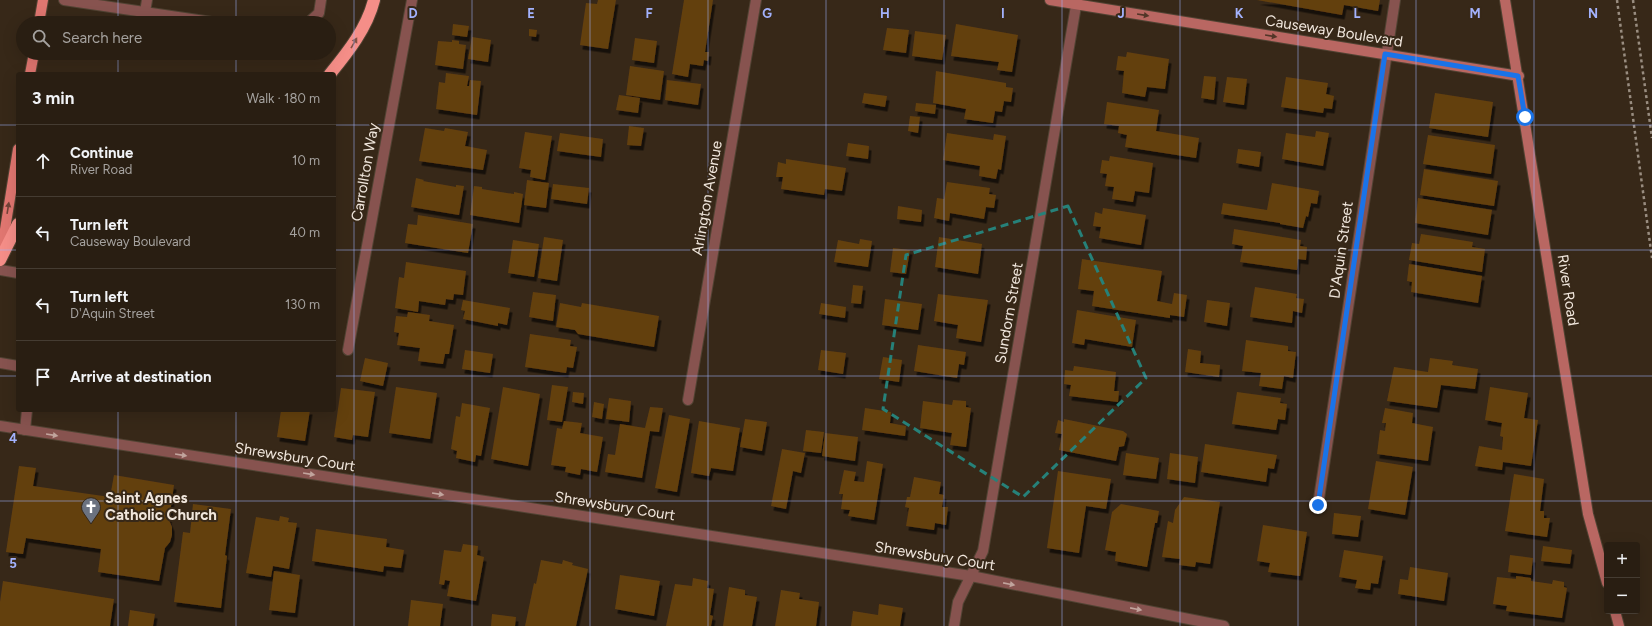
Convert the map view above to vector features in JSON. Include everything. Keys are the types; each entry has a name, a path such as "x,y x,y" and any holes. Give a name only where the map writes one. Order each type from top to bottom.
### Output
{"highway":[{"path":"332,72 351,49 372,11 374,0"},
{"path":"0,260 16,228"}],"main road":[{"path":"40,16 43,0"},
{"name":"Causeway Boulevard","path":"1050,0 1077,2 1518,76"},
{"name":"River Road","path":"1505,0 1588,514 1606,578"},
{"path":"30,72 33,60"},
{"path":"0,260 16,161"},
{"path":"1616,614 1619,626"}],"street":[{"path":"64,0 172,16"},
{"path":"145,12 147,0"},
{"path":"315,16 319,12 321,0"},
{"name":"Carrollton Way","path":"348,350 412,0"},
{"name":"Arlington Avenue","path":"688,400 756,0"},
{"name":"D'Aquin Street","path":"1318,505 1385,54 1395,0"},
{"name":"Sundorn Street","path":"954,626 958,602 983,551 1077,2"},
{"path":"0,270 16,273"},
{"path":"0,363 16,366"},
{"path":"25,430 28,412"},
{"name":"Shrewsbury Court","path":"0,426 971,576 1224,626"}],"path":[{"path":"1616,0 1652,258"},
{"path":"1633,0 1652,138"}],"highlighted area":[{"path":"1068,206 1146,378 1023,497 883,409 906,255"}],"building":[{"path":"598,0 616,0 608,49 580,45 586,3 597,4"},
{"path":"684,0 713,0 705,52 709,52 708,61 704,60 703,66 690,64 688,77 672,74"},
{"path":"1257,0 1380,0 1378,11 1344,5 1342,15"},
{"path":"453,24 469,26 467,37 452,35"},
{"path":"956,24 1018,35 1012,72 997,70 999,62 951,56"},
{"path":"887,28 909,30 906,53 883,50"},
{"path":"529,29 537,30 536,37 529,36"},
{"path":"915,31 946,35 942,60 912,56"},
{"path":"472,37 491,40 488,62 468,59"},
{"path":"635,38 657,41 654,63 632,60"},
{"path":"452,40 459,41 459,44 466,45 463,69 435,65 438,41 452,42"},
{"path":"1127,52 1169,59 1165,89 1147,87 1145,97 1122,93 1124,71 1116,70 1118,56 1126,57"},
{"path":"630,66 664,71 660,100 626,95"},
{"path":"936,71 1006,83 1006,87 1013,88 1011,102 1004,101 1002,112 995,111 993,123 964,119 966,109 933,103"},
{"path":"446,73 469,76 467,86 469,86 470,80 481,81 477,115 436,109 439,82 445,83"},
{"path":"1204,76 1216,77 1214,100 1201,98"},
{"path":"1227,77 1247,79 1244,105 1223,102"},
{"path":"1286,77 1328,83 1326,94 1334,96 1332,109 1324,108 1323,113 1281,107"},
{"path":"667,80 701,84 698,105 665,100"},
{"path":"864,93 887,96 885,107 862,103"},
{"path":"1435,93 1493,102 1488,137 1429,128"},
{"path":"619,95 640,98 638,113 616,110"},
{"path":"1107,102 1159,110 1156,131 1199,138 1196,158 1125,147 1127,135 1118,133 1119,126 1104,124"},
{"path":"916,103 936,105 935,114 915,111"},
{"path":"910,116 920,117 918,133 908,131"},
{"path":"629,126 644,128 641,146 627,145"},
{"path":"425,128 444,131 445,128 468,132 465,146 487,150 483,170 419,161"},
{"path":"1316,131 1329,133 1323,166 1282,159 1286,133 1315,137"},
{"path":"525,132 552,136 545,180 530,177 531,170 519,168"},
{"path":"560,133 603,139 601,157 557,151"},
{"path":"947,133 993,140 994,134 1006,136 1001,170 998,169 996,179 979,176 980,166 943,160"},
{"path":"1428,135 1495,145 1491,174 1423,164"},
{"path":"848,143 869,146 868,159 846,156"},
{"path":"1238,149 1261,152 1259,167 1236,163"},
{"path":"1110,156 1153,163 1149,193 1135,191 1133,202 1112,199 1114,187 1105,186 1107,174 1100,173 1102,160 1109,161"},
{"path":"786,159 846,168 842,191 825,189 824,195 781,189 783,177 776,177 778,162 786,164"},
{"path":"1424,169 1498,181 1494,206 1420,195"},
{"path":"416,178 424,180 423,181 456,187 456,185 464,186 459,215 411,207"},
{"path":"527,180 549,183 546,208 524,205"},
{"path":"947,182 990,188 989,194 996,195 994,208 986,207 984,219 950,213 949,221 934,218 937,198 944,199"},
{"path":"1272,183 1319,191 1317,204 1311,203 1308,217 1306,216 1303,228 1221,214 1223,203 1267,210"},
{"path":"553,184 589,188 587,204 551,199"},
{"path":"474,186 482,187 482,189 523,194 519,223 470,215"},
{"path":"1418,198 1492,210 1488,235 1415,223"},
{"path":"898,206 922,210 921,222 897,219"},
{"path":"1103,208 1146,215 1141,245 1099,238 1101,227 1093,226 1095,212 1102,214"},
{"path":"418,215 473,224 468,253 405,243 408,224 417,225"},
{"path":"1234,229 1301,240 1300,246 1307,247 1306,260 1298,259 1297,270 1240,262 1243,246 1232,244"},
{"path":"1421,234 1473,242 1472,247 1485,249 1482,272 1409,260 1412,243 1419,244"},
{"path":"544,237 563,240 557,281 538,278"},
{"path":"939,237 982,244 978,274 935,267"},
{"path":"860,239 872,241 868,267 834,262 838,240 859,244"},
{"path":"513,240 539,244 534,277 508,273"},
{"path":"893,248 910,250 906,274 890,272"},
{"path":"1082,259 1162,271 1157,301 1172,304 1174,293 1187,295 1184,317 1170,315 1170,318 1092,306 1094,291 1078,289"},
{"path":"406,262 466,271 463,295 454,294 453,300 446,299 445,305 419,301 418,312 395,308 399,277 404,278"},
{"path":"1409,264 1482,276 1478,303 1411,292 1412,282 1407,281"},
{"path":"853,285 863,286 861,304 851,303"},
{"path":"1255,287 1297,294 1296,298 1304,299 1302,313 1293,311 1292,323 1250,317"},
{"path":"533,292 556,295 553,321 529,317"},
{"path":"938,294 988,300 981,342 956,338 958,325 934,321"},
{"path":"885,299 922,304 918,330 882,325"},
{"path":"463,300 510,308 507,325 498,323 498,326 463,319 465,311 461,310"},
{"path":"1207,300 1230,303 1227,326 1204,322"},
{"path":"560,303 581,307 582,303 659,316 654,347 578,334 575,330 556,327"},
{"path":"821,303 846,307 845,318 819,314"},
{"path":"1077,310 1136,320 1132,347 1085,339 1084,345 1072,343"},
{"path":"408,312 430,315 429,321 454,325 449,354 445,354 443,364 418,361 420,348 397,345 399,333 394,332 396,316 407,317"},
{"path":"530,334 571,340 570,346 577,347 573,368 567,367 566,373 525,367"},
{"path":"1246,340 1288,346 1288,351 1296,352 1293,378 1284,376 1282,389 1259,386 1261,373 1242,371"},
{"path":"918,345 966,352 964,365 959,364 957,378 914,371"},
{"path":"1188,349 1201,351 1200,363 1220,365 1219,377 1185,372"},
{"path":"465,350 493,354 490,373 462,369"},
{"path":"821,350 846,353 843,374 818,370"},
{"path":"883,357 902,360 899,382 879,379"},
{"path":"365,358 388,363 383,386 360,381"},
{"path":"1430,358 1453,361 1452,365 1478,369 1475,389 1441,385 1437,408 1387,401 1394,367 1428,372"},
{"path":"1074,366 1116,372 1114,391 1119,391 1118,402 1069,396 1071,385 1064,384 1065,370 1073,371"},
{"path":"552,385 568,387 562,422 547,420"},
{"path":"396,387 437,393 430,439 389,433"},
{"path":"503,387 540,394 528,466 491,459"},
{"path":"1490,387 1528,393 1524,418 1538,420 1531,466 1503,462 1502,470 1475,466 1479,446 1502,450 1503,437 1500,436 1502,423 1485,420"},
{"path":"341,388 375,392 368,437 353,435 352,440 334,437"},
{"path":"573,392 584,393 583,404 572,402"},
{"path":"1237,392 1281,398 1280,403 1287,404 1285,420 1278,419 1276,430 1232,424"},
{"path":"609,398 631,401 629,422 606,419"},
{"path":"953,400 966,401 966,407 971,408 966,447 950,445 952,433 920,428 923,401 952,405"},
{"path":"594,402 604,404 602,419 592,417"},
{"path":"462,403 490,408 481,456 476,455 475,462 456,458 457,451 451,449 456,416 460,417"},
{"path":"650,407 663,408 659,432 650,431 642,478 605,472 608,454 615,455 620,424 645,428"},
{"path":"865,408 891,412 890,423 906,426 905,436 862,430"},
{"path":"1385,408 1413,413 1412,423 1433,427 1428,461 1377,454 1380,430 1385,431 1386,423 1382,423"},
{"path":"281,412 310,412 305,441 277,437"},
{"path":"669,415 690,419 677,492 655,488"},
{"path":"745,419 767,422 762,451 740,447"},
{"path":"1064,419 1123,431 1127,434 1124,446 1119,447 1116,461 1059,450 1062,434 1055,433 1058,420 1064,422"},
{"path":"564,421 582,423 580,433 603,437 597,472 581,469 580,475 565,472 566,467 551,465 557,428 562,429"},
{"path":"699,421 740,428 733,471 711,468 709,476 691,473"},
{"path":"806,430 824,432 821,453 803,451"},
{"path":"825,433 858,437 855,461 822,456"},
{"path":"1205,444 1277,455 1274,469 1268,468 1266,482 1201,472"},
{"path":"782,449 805,453 801,473 793,471 786,509 771,506"},
{"path":"1126,453 1159,458 1156,479 1123,475"},
{"path":"1170,453 1198,457 1195,483 1167,479"},
{"path":"867,461 883,464 874,520 848,516 850,510 841,509 843,494 839,494 844,470 856,472 854,481 864,482"},
{"path":"1376,461 1413,467 1405,515 1368,509"},
{"name":"Saint Agnes Catholic Church","path":"19,466 36,468 33,486 110,497 114,475 174,485 169,520 172,527 172,535 170,542 165,548 159,581 98,572 101,549 26,538 23,554 6,552"},
{"path":"1058,471 1111,479 1106,509 1086,506 1079,553 1047,548"},
{"path":"1514,474 1544,479 1540,511 1544,511 1544,518 1550,518 1547,537 1505,531"},
{"path":"914,477 941,482 939,494 944,495 942,507 948,507 946,525 935,523 934,530 906,526 909,508 905,507 907,497 910,497"},
{"path":"1184,497 1220,502 1210,564 1196,562 1195,567 1179,565 1180,559 1162,557 1168,521 1173,523 1175,510"},
{"path":"193,504 231,509 225,555 227,556 221,608 174,602 183,532 190,533"},
{"path":"1121,504 1159,511 1157,523 1155,523 1147,567 1115,561 1116,552 1105,550 1112,512"},
{"path":"1334,513 1361,516 1358,537 1332,534"},
{"path":"280,516 289,518 288,522 297,523 289,569 273,566 271,577 246,573 256,517 279,521"},
{"path":"1263,525 1307,532 1300,576 1268,572 1270,563 1257,561"},
{"path":"316,529 387,539 386,547 404,550 401,568 384,566 383,572 312,561"},
{"path":"463,544 478,546 477,555 484,557 476,601 447,596 450,581 445,580 444,585 439,584 444,550 461,552"},
{"path":"1543,546 1572,550 1570,564 1541,561"},
{"path":"1344,550 1383,556 1378,584 1371,583 1370,590 1355,588 1357,580 1339,577"},
{"path":"1510,555 1533,558 1531,575 1508,572"},
{"path":"541,560 562,564 563,560 573,563 572,565 588,569 576,626 525,626 534,583 536,584"},
{"path":"1410,567 1448,573 1444,601 1398,594 1400,579 1408,580"},
{"path":"274,571 300,575 295,613 269,610"},
{"path":"620,575 660,581 654,616 615,609"},
{"path":"1516,576 1531,578 1531,581 1552,584 1553,580 1564,582 1564,587 1567,588 1562,618 1506,611 1507,606 1493,604 1497,577 1516,579"},
{"path":"693,578 708,581 707,588 714,589 710,615 713,616 711,626 666,626 675,584 692,586"},
{"path":"3,581 114,599 110,626 0,626 0,602"},
{"path":"729,587 745,590 745,595 757,597 752,626 723,626"},
{"path":"781,590 800,593 799,599 819,602 816,626 775,626"},
{"path":"411,600 443,604 440,626 408,626"},
{"path":"879,604 903,608 900,626 851,626 853,611 878,615"},
{"path":"130,610 155,614 153,626 128,626"},
{"path":"492,614 516,617 515,626 491,626"}],"place":[{"name":"Saint Agnes Catholic Church","path":"91,524"}],"route":[{"path":"1318,505 1385,54 1518,76 1525,117"}]}
